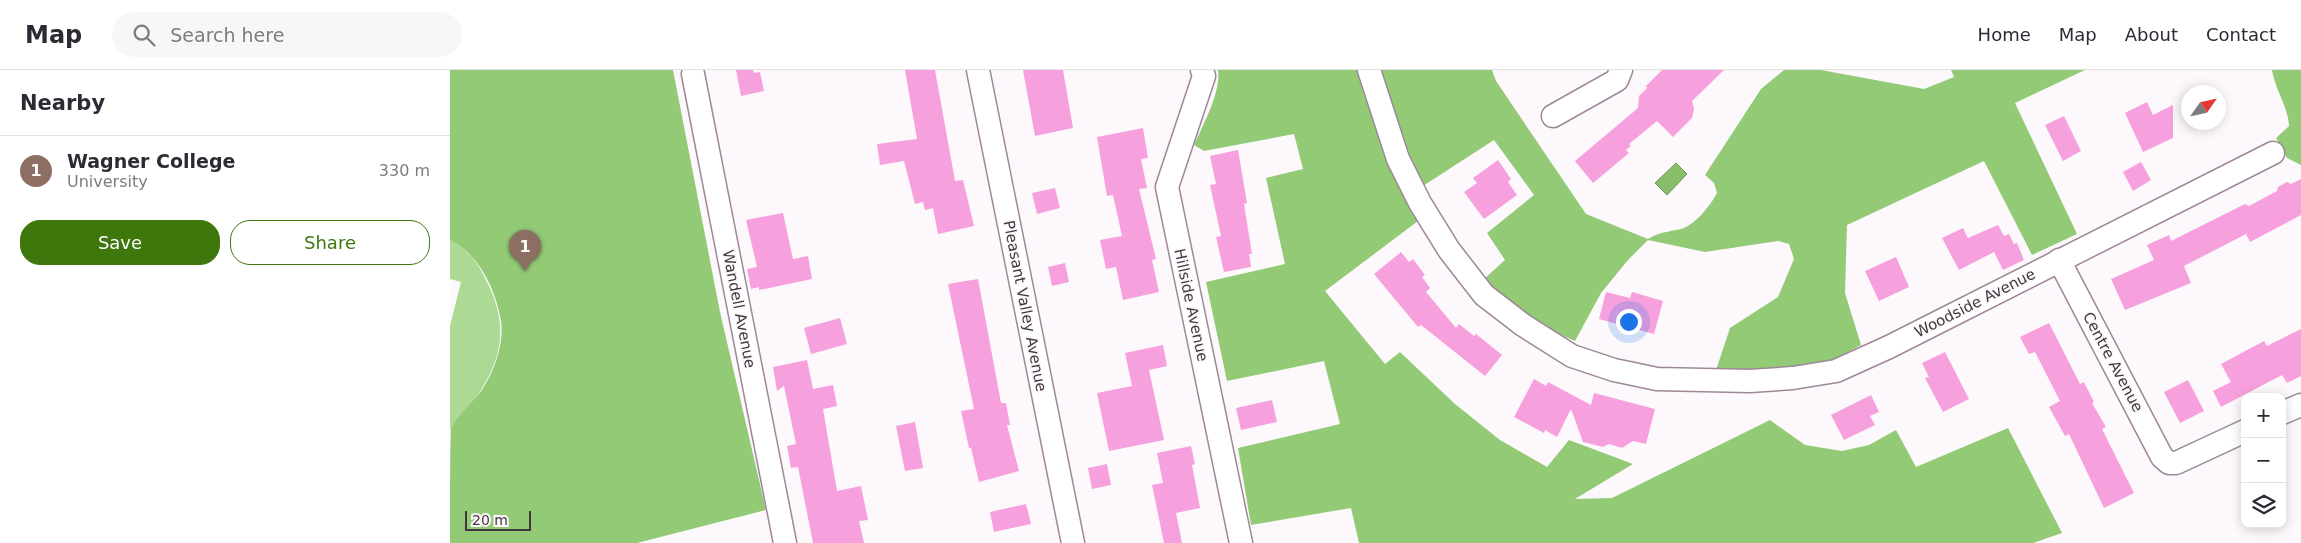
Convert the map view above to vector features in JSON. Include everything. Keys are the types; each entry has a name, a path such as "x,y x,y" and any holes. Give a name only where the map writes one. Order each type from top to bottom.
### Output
{"street":[{"name":"Pleasant Valley Avenue","path":"978,70 1072,543"},
{"name":"Hillside Avenue","path":"1202,70 1204,76 1167,187 1241,543"},
{"name":"Woodside Avenue","path":"1369,70 1398,159 1420,203 1449,250 1484,295 1523,325 1572,356 1614,370 1657,379 1759,380 1794,378 1836,371 1889,347 2273,153"},
{"path":"1553,116 1617,80 1622,70"},
{"name":"Wandell Avenue","path":"693,74 785,543"},
{"name":"Centre Avenue","path":"2059,260 2162,457 2169,463 2176,462 2241,433"},
{"path":"2286,411 2301,405"}],"shaded area":[{"path":"450,70 673,70 720,312 766,510 637,543 450,543 451,429 478,395 490,376 496,361 502,329 499,309 484,274 470,254 450,240"},
{"path":"1218,70 1360,70 1388,158 1418,221 1325,291 1385,364 1400,352 1455,404 1500,440 1547,467 1569,440 1633,464 1575,499 1612,498 1770,420 1805,445 1842,451 1869,445 1896,430 1916,467 2008,428 2062,533 2033,543 1359,543 1351,508 1251,525 1238,448 1340,424 1324,361 1227,381 1206,282 1285,264 1266,178 1303,169 1294,134 1204,151 1194,145 1214,98 1217,88"},
{"path":"1379,70 1492,70 1496,81 1586,214 1648,239 1686,227 1697,219 1711,203 1717,193 1714,183 1705,175 1761,89 1784,70 1821,70 1924,89 1954,77 1951,70 2085,70 2015,103 2077,234 2032,255 1984,161 1847,225 1845,293 1861,345 1831,361 1753,371 1716,370 1730,328 1778,297 1794,259 1789,244 1778,241 1705,252 1648,240 1628,260 1601,293 1575,341 1547,329 1509,305 1484,279 1505,260 1487,233 1534,195 1494,140 1423,186 1403,139"},
{"path":"2272,70 2301,70 2301,165 2287,158 2276,138 2289,126"},
{"path":"1676,163 1687,174 1667,195 1655,183"},
{"path":"450,240 468,252 480,269 496,304 500,324 499,343 495,361 487,379 477,396 450,430 450,326 461,282 450,279"}],"building":[{"path":"736,70 760,72 764,91 741,96"},
{"path":"905,70 935,70 955,181 963,180 974,226 938,234 933,208 925,210 923,202 915,204 904,161 880,165 877,144 917,139"},
{"path":"1023,70 1063,70 1073,128 1035,136"},
{"path":"1662,70 1724,70 1692,101 1694,109 1692,118 1673,137 1657,121 1629,144 1631,146 1626,150 1629,153 1593,183 1575,161 1638,108 1639,96"},
{"path":"2147,102 2153,115 2173,105 2173,138 2143,152 2125,113"},
{"path":"2064,116 2081,151 2063,161 2045,125"},
{"path":"1143,128 1148,158 1141,159 1147,188 1139,189 1156,259 1152,260 1159,292 1123,300 1116,267 1106,269 1100,240 1122,236 1113,195 1107,196 1097,137"},
{"path":"1238,150 1247,203 1244,204 1252,254 1249,254 1251,267 1224,272 1216,237 1221,236 1210,185 1216,184 1210,156"},
{"path":"1498,160 1511,179 1508,182 1517,195 1484,219 1464,192 1477,183 1473,178"},
{"path":"2141,162 2151,180 2133,191 2123,172"},
{"path":"2301,179 2301,215 2250,242 2246,234 2184,266 2191,283 2125,310 2111,279 2154,260 2147,245 2169,235 2171,241 2245,204 2249,206 2277,191 2278,187 2287,182 2291,184"},
{"path":"1055,188 1060,208 1037,214 1032,193"},
{"path":"783,213 793,259 808,256 812,279 759,290 759,287 751,289 747,269 757,267 746,220"},
{"path":"1998,225 2004,236 2009,234 2014,244 2017,243 2024,260 2003,270 1994,252 1959,270 1942,238 1963,228 1968,238"},
{"path":"1401,252 1409,262 1413,259 1425,275 1422,277 1430,288 1426,292 1456,328 1459,324 1474,336 1476,334 1502,355 1485,376 1421,325 1418,327 1374,274"},
{"path":"1896,257 1909,287 1879,301 1865,271"},
{"path":"1065,263 1069,282 1052,286 1048,267"},
{"path":"978,279 1001,403 1006,403 1010,425 1007,425 1019,471 979,482 961,411 974,409 948,284"},
{"path":"1606,292 1630,298 1632,292 1663,301 1654,334 1599,319"},
{"path":"840,318 847,344 811,354 804,328"},
{"path":"2049,323 2080,384 2084,382 2094,402 2092,403 2106,427 2102,429 2134,493 2104,508 2069,434 2065,436 2049,407 2060,401 2035,352 2029,354 2020,337"},
{"path":"2301,329 2301,376 2287,383 2282,375 2248,393 2241,393 2241,397 2221,407 2213,391 2231,382 2221,364 2264,341 2267,346"},
{"path":"1163,345 1167,366 1149,370 1164,440 1109,451 1097,393 1132,386 1125,353"},
{"path":"1945,352 1969,399 1943,412 1925,378 1929,377 1922,363"},
{"path":"807,360 813,389 833,385 837,406 823,409 837,491 861,486 868,520 859,521 864,543 813,543 798,467 791,468 787,446 796,444 784,386 777,391 773,367"},
{"path":"1534,379 1546,386 1548,382 1591,405 1594,393 1655,409 1646,444 1633,441 1622,448 1609,444 1603,447 1583,442 1571,409 1557,437 1545,430 1544,433 1514,417"},
{"path":"2188,380 2204,411 2180,423 2164,392"},
{"path":"1871,395 1879,412 1870,416 1875,425 1844,440 1831,415"},
{"path":"1272,400 1277,422 1241,430 1236,408"},
{"path":"915,422 923,468 905,471 896,426"},
{"path":"1191,446 1195,464 1192,465 1200,508 1176,513 1182,543 1164,543 1152,485 1163,483 1157,453"},
{"path":"1107,464 1111,485 1092,489 1088,468"},
{"path":"1026,504 1031,524 994,532 990,512"}],"place":[{"name":"Wagner College","path":"525,271"}]}
